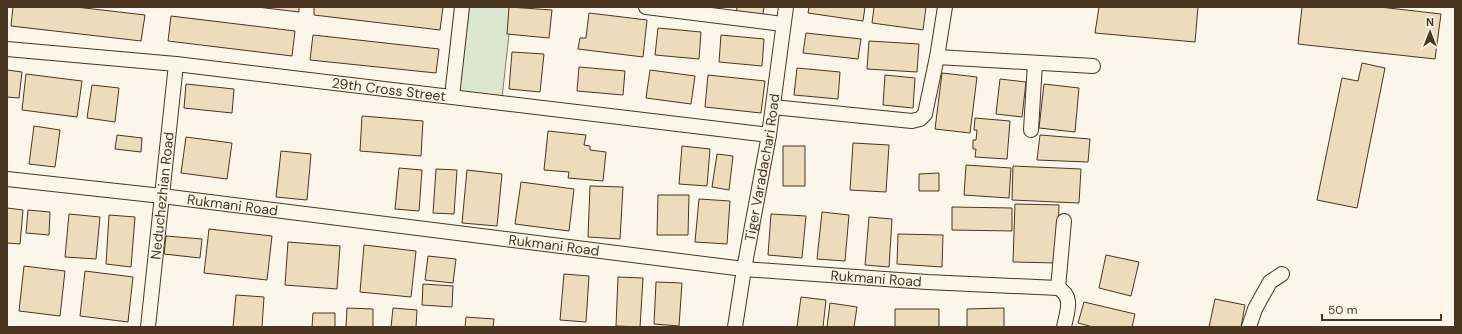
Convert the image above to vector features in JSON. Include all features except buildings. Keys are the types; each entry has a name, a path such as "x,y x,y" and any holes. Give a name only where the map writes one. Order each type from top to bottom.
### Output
{"street":[{"path":"452,96 462,7"},
{"path":"646,7 783,24"},
{"name":"Tiger Varadachari Road","path":"735,327 744,269 769,135 786,7"},
{"path":"773,107 912,121 920,119 925,114 937,57 945,7"},
{"name":"29th Cross Street","path":"7,48 176,64 769,135"},
{"path":"937,57 1093,66"},
{"path":"1031,130 1035,63"},
{"name":"Neduchezhian Road","path":"148,327 176,64"},
{"name":"Rukmani Road","path":"7,179 162,196 744,269 927,282 1058,288"},
{"path":"1064,221 1058,288 1065,292 1069,300 1064,327"},
{"path":"1249,327 1255,309 1270,282 1282,274"}],"green space":[{"path":"464,7 512,7 502,98 455,92"}]}
